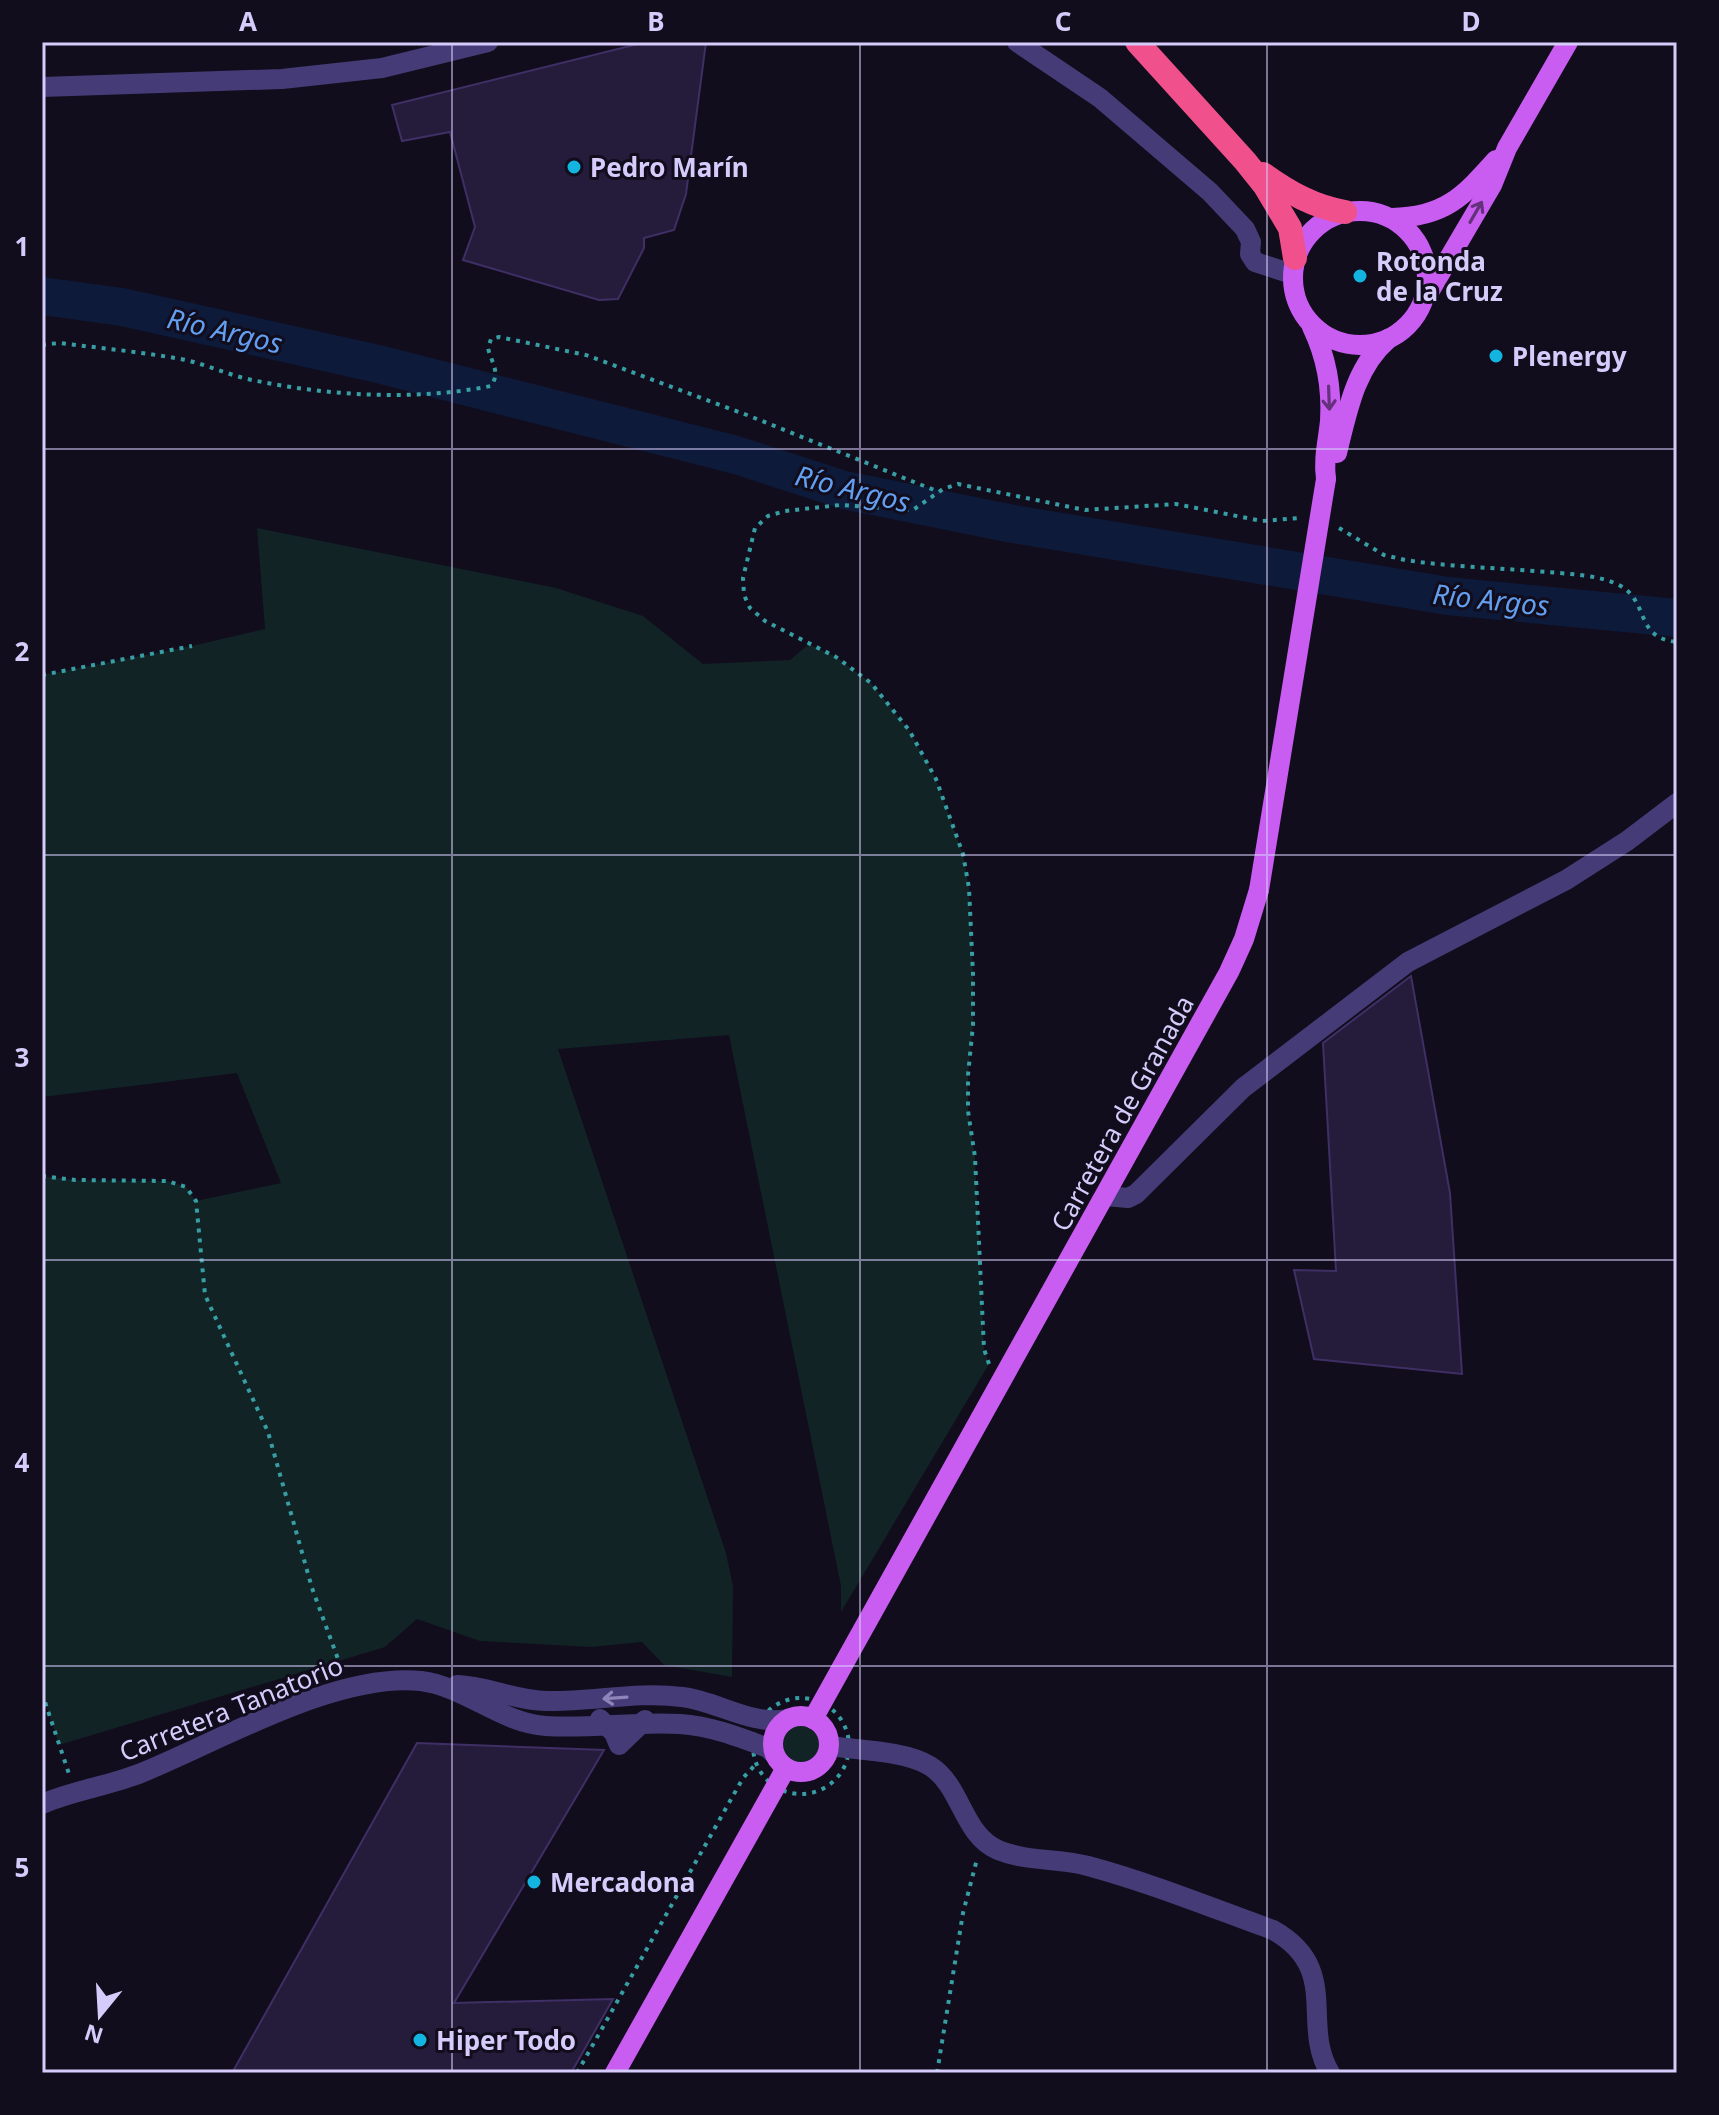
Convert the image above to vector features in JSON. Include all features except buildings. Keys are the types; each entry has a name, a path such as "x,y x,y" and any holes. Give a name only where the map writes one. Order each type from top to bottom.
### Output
{"highway":[{"path":"1137,42 1245,161 1282,212 1290,228 1294,266"},
{"path":"1245,161 1304,200 1345,212"}],"main road":[{"path":"1422,304 1427,284 1426,260 1411,233 1392,218 1374,212 1345,212 1321,222 1305,238 1294,266 1296,302 1310,323 1330,338 1349,344 1369,344 1388,339 1405,328 1422,304 1492,185 1507,148 1568,42"},
{"path":"1392,218 1418,217 1439,211 1475,183 1507,148"},
{"name":"Carretera de Granada","path":"1310,323 1322,350 1329,388 1330,422 1324,462 1326,479"},
{"name":"Carretera de Granada","path":"818,1711 1002,1377 1106,1196 1229,972 1249,927 1259,890 1326,479 1352,395 1371,356 1388,339"},
{"path":"615,2073 775,1787 772,1762 776,1731 788,1719 805,1717 818,1711 825,1730 839,1747 810,1771 801,1772 772,1762"}],"street":[{"path":"42,87 304,77 382,68 488,42"},
{"path":"1017,42 1100,98 1210,192 1245,229 1251,242 1250,254 1255,262 1294,266"},
{"path":"1106,1196 1128,1198 1136,1194 1243,1088 1408,962 1566,880 1627,841 1677,803"},
{"name":"Carretera Tanatorio","path":"42,1804 137,1775 256,1722 375,1681 461,1684 493,1691"},
{"path":"441,1685 501,1714 531,1723 545,1726 607,1725"},
{"path":"493,1691 546,1701 678,1696 753,1718"},
{"path":"493,1691 531,1709 587,1714 607,1725 619,1745 639,1724 664,1710 776,1721 788,1719"},
{"path":"639,1724 682,1724 709,1728 768,1748 772,1762"},
{"path":"839,1747 904,1757 929,1765 942,1776 969,1824 983,1841 1000,1851 1086,1866 1273,1930 1290,1939 1311,1971 1317,1987 1321,2059 1330,2073"}],"path":[{"path":"42,345 59,343 171,358 255,380 367,393 461,391 491,386 496,378 488,348 491,339 499,337 586,355 939,492"},
{"path":"1002,1377 989,1364 984,1349 975,1157 968,1111 973,974 969,888 963,854 936,779 909,730 871,683 836,657 765,621 750,608 744,595 743,578 755,528 768,516 811,508 840,505 913,510 939,492 958,484 1085,510 1176,504 1262,521 1310,518"},
{"path":"1331,524 1384,555 1405,560 1577,575 1617,584 1630,592 1653,635 1677,642"},
{"path":"42,675 192,646"},
{"path":"42,1176 75,1180 167,1181 186,1187 196,1201 205,1295 268,1432 312,1588 348,1688"},
{"path":"42,1693 74,1792"},
{"path":"794,1698 808,1698 818,1711 841,1719 848,1733 839,1747 845,1765 836,1779 823,1789 807,1794 791,1793 775,1787 765,1778 772,1762 753,1742 753,1718 794,1698"},
{"path":"577,2073 736,1791 749,1771 772,1762"},
{"path":"937,2073 963,1913 983,1841"}],"shaded area":[{"path":"257,528 556,588 643,616 703,664 790,660 809,644 836,657 871,683 909,730 936,779 963,854 969,888 973,1025 968,1111 975,1157 984,1349 989,1364 841,1612 841,1586 729,1035 558,1049 726,1553 733,1586 732,1677 664,1665 642,1642 591,1647 480,1641 417,1619 385,1647 59,1745 42,1693 42,1176 75,1180 167,1181 186,1187 196,1201 281,1183 237,1073 42,1097 42,675 265,629"},
{"path":"801,1721 817,1728 824,1744 817,1760 801,1767 785,1760 778,1744 785,1728"}],"waterway":[{"name":"Río Argos","path":"42,296 122,307 378,364 736,455 844,490 1013,524 1448,596 1677,618"}],"place":[{"name":"Pedro Marín","path":"574,167"},
{"name":"Rotonda de la Cruz","path":"1360,276"},
{"name":"Plenergy","path":"1496,356"},
{"name":"Mercadona","path":"534,1882"},
{"name":"Hiper Todo","path":"420,2040"}]}
